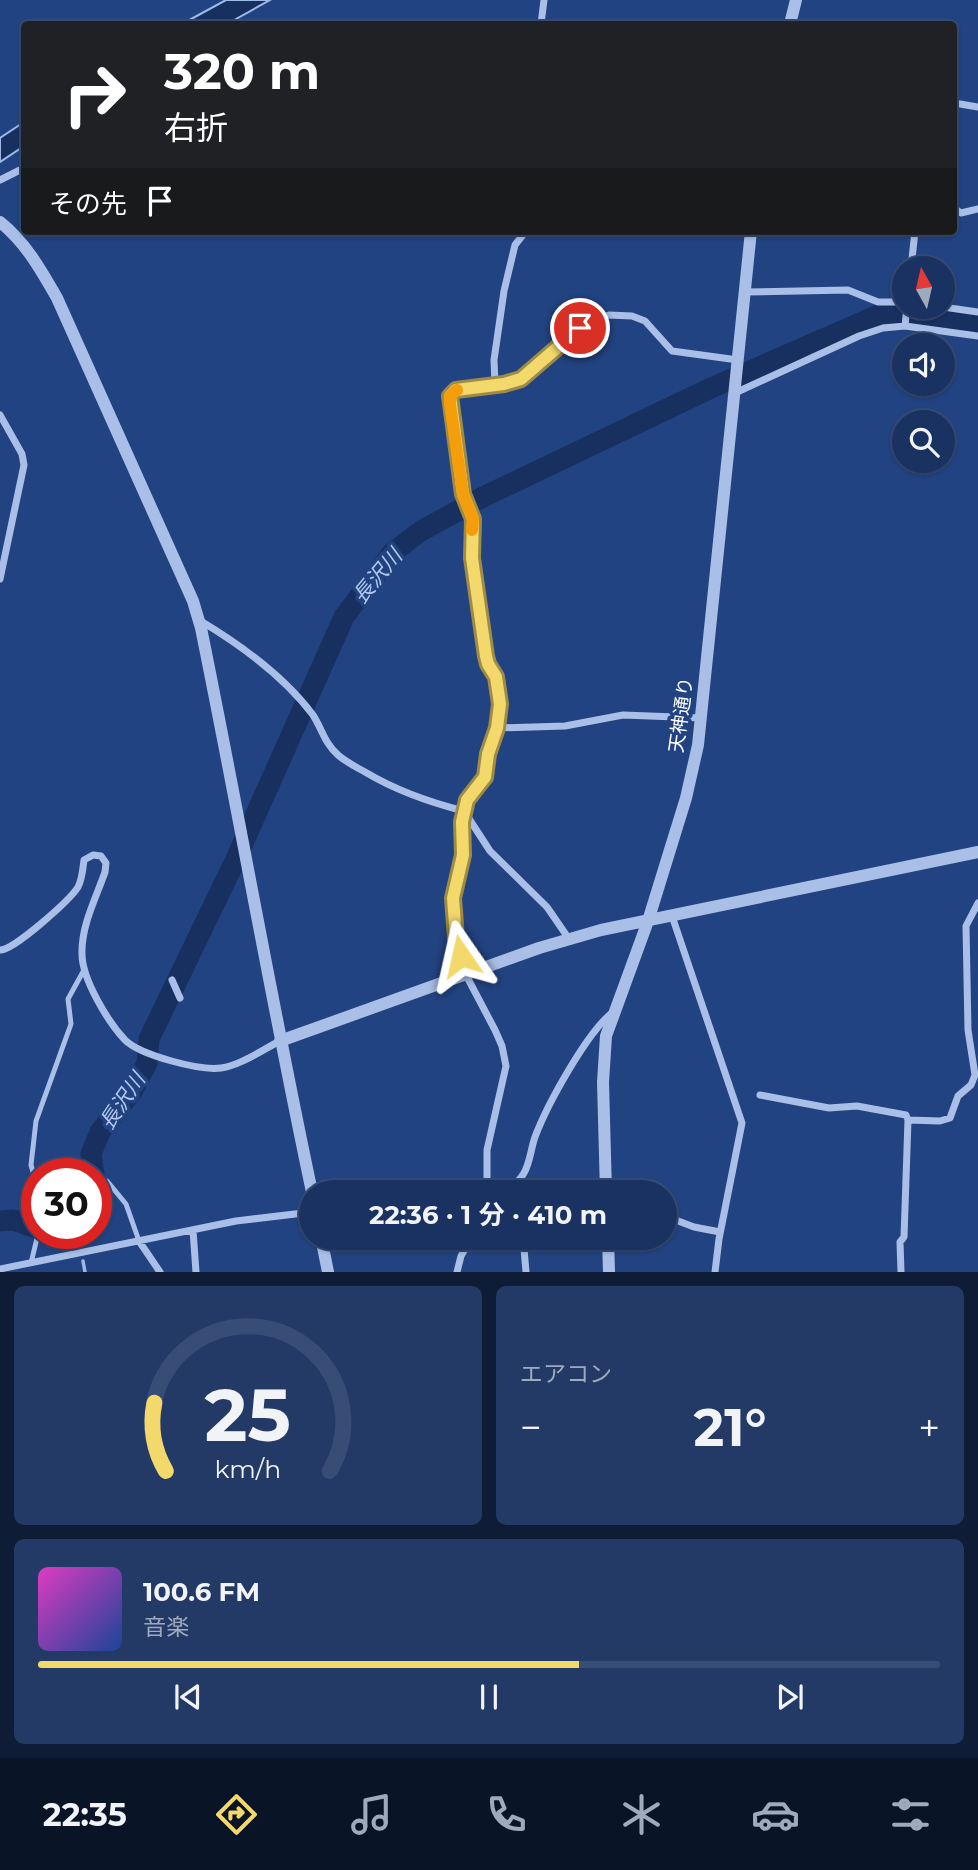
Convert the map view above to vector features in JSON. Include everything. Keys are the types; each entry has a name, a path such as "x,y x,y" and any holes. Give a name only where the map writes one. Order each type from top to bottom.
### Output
{"street":[{"path":"541,21 544,0"},
{"path":"791,21 796,0"},
{"path":"957,104 978,107"},
{"path":"0,180 21,170"},
{"path":"957,210 961,213 978,209"},
{"path":"0,222 16,234 36,261 57,299 181,569 198,619 309,1180"},
{"path":"495,385 494,360 504,291 515,245 523,235"},
{"name":"天神通り","path":"606,1180 603,1055 606,1035 649,920 686,798 702,718 751,235"},
{"path":"912,256 915,235"},
{"path":"744,292 848,290 878,302 892,303"},
{"path":"956,309 978,312"},
{"path":"487,1180 486,1150 506,1066 495,1030 466,975 456,938 453,898 463,855 464,811 467,800 485,777 500,704 496,677 488,664 472,558 473,519 463,494 450,396 456,390 521,379 580,328 593,320 609,316 632,316 645,320 672,351 737,363"},
{"path":"905,319 905,325"},
{"path":"734,392 859,336 883,328 905,325 978,336"},
{"path":"0,415 22,454 24,465 0,579"},
{"path":"198,619 236,641 264,664 310,713 328,746 341,758 413,796 464,811 490,851 547,907 569,939"},
{"path":"497,728 565,726 623,715 702,718"},
{"path":"0,950 6,951 27,936 78,887 84,860 93,855 101,856 106,863 105,872 86,921 81,953 90,986 126,1041 150,1053 206,1070 225,1068 280,1041 569,939 978,852"},
{"path":"908,1120 940,1121 950,1118 958,1096 974,1085 968,1030 966,926 978,904"},
{"path":"672,916 742,1124 715,1272"},
{"path":"172,980 179,997"},
{"path":"520,1180 525,1172 535,1136 564,1078 603,1020 615,1010"},
{"path":"760,1095 830,1108 857,1106 906,1115 908,1120 904,1237 900,1242 901,1272"},
{"path":"0,1269 236,1221 299,1214"},
{"path":"677,1220 720,1233"},
{"path":"193,1230 196,1272"},
{"path":"139,1241 160,1272"},
{"path":"324,1250 328,1272"},
{"path":"457,1272 464,1250"},
{"path":"524,1250 526,1272"},
{"path":"608,1250 609,1272"}],"lane":[{"path":"31,1158 36,1121 71,1024 68,999 84,970"},
{"path":"112,1187 126,1204 139,1241"},
{"path":"31,1263 34,1249"}],"water":[{"path":"226,0 270,0 232,21 188,21"},
{"path":"21,124 21,148 0,162 0,138"}],"waterway":[{"name":"長沢川","path":"92,1158 100,1132 133,1090 147,1063 149,1039 235,861 344,617 392,553 421,531 483,497 711,388 883,313 921,314 978,323"},
{"name":"長沢川","path":"0,1221 21,1223"},
{"path":"83,1261 85,1272"}],"slow traffic":[{"path":"457,390 450,396 450,404 463,494 473,519 472,530"}],"route":[{"path":"461,956 456,938 453,898 463,855 462,822 467,800 485,777 500,704 496,677 486,656 472,558 473,519 463,494 450,396 456,390 521,379 580,328"}]}
